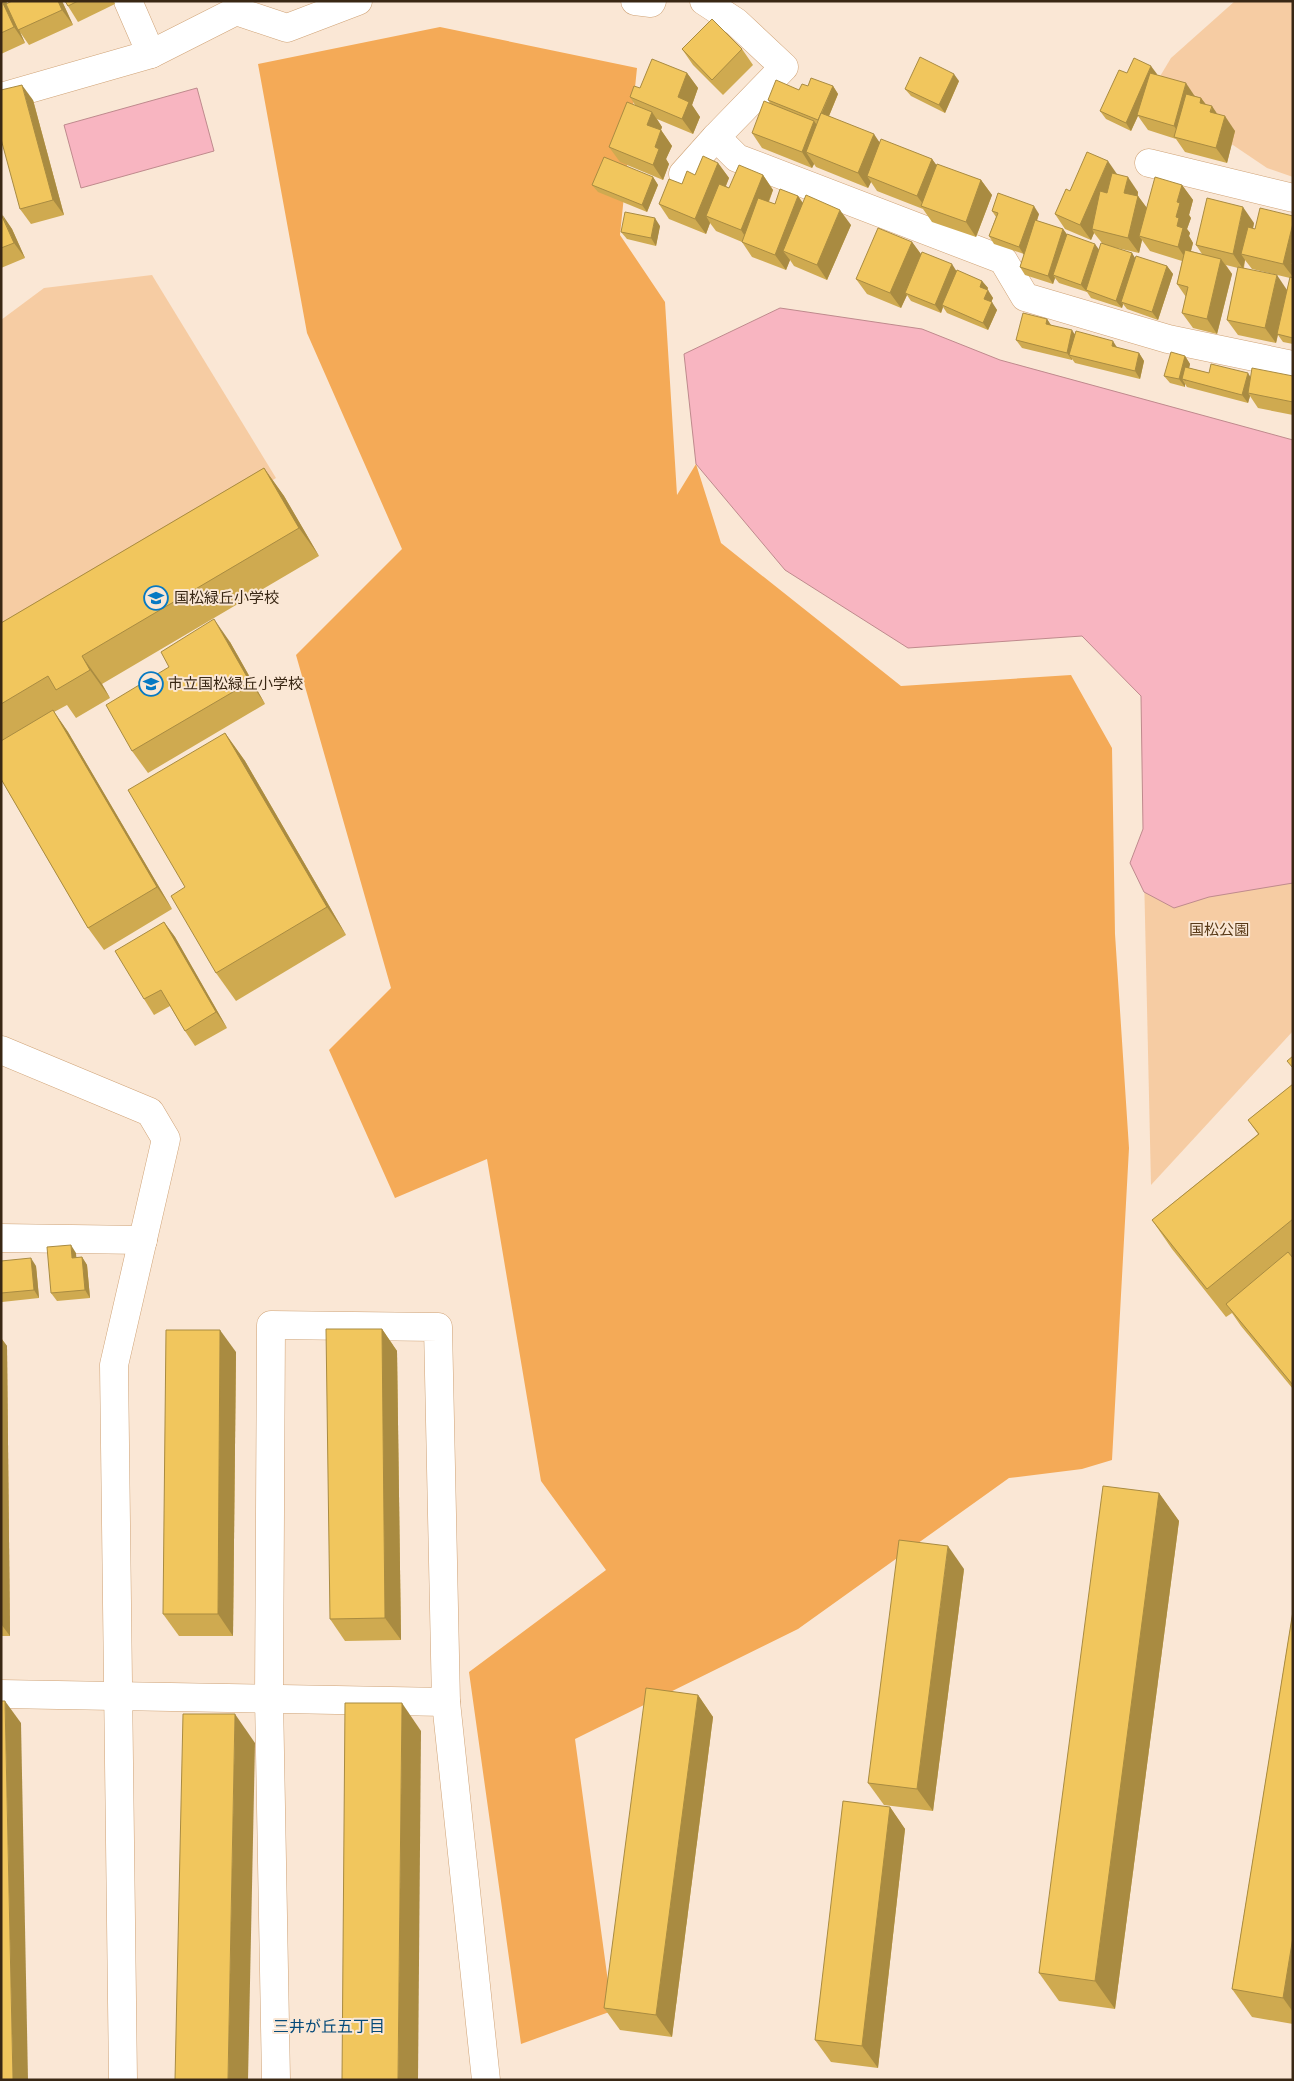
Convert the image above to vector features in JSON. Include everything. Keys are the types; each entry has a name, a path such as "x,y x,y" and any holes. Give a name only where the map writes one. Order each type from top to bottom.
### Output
{"street":[{"path":"128,1 151,54"},
{"path":"1,97 151,54 236,11 287,28 358,1"},
{"path":"635,1 651,3 652,1"},
{"path":"683,174 784,67 736,22 704,1"},
{"path":"716,137 737,158 1003,260 1025,297 1168,339 1293,365"},
{"path":"1149,163 1293,198"},
{"path":"1,1050 150,1112 166,1139 114,1365 123,2080"},
{"path":"1,1238 143,1240"},
{"path":"276,2080 269,1698 271,1325 438,1327 446,1702 486,2080"},
{"path":"1,1694 446,1702"}],"green space":[{"path":"1235,1 1293,1 1293,177 1267,168 1227,141 1159,78 1171,58"},
{"path":"152,275 276,478 1,648 1,320 44,288"},
{"name":"国松公園","path":"1143,829 1293,872 1293,1031 1151,1185"}],"shaded area":[{"path":"440,27 637,68 620,235 665,302 677,495 696,464 721,543 901,686 1071,675 1112,748 1115,934 1129,1148 1112,1460 1082,1469 1009,1478 798,1629 575,1739 612,2011 521,2044 469,1672 606,1570 541,1481 487,1159 395,1198 329,1050 391,988 296,655 402,549 307,333 258,64"},
{"path":"197,88 214,151 81,188 64,125"},
{"path":"780,308 922,329 1000,360 1293,440 1293,883 1209,897 1174,908 1144,892 1130,863 1143,829 1141,696 1082,636 908,648 785,570 696,464 684,354"}],"building":[{"path":"1,1 14,27 1,33"},
{"path":"12,1 58,1 62,10 18,30 6,4"},
{"path":"65,1 78,1 68,6"},
{"path":"712,19 742,49 712,80 682,49"},
{"path":"920,57 954,74 939,105 905,89"},
{"path":"1134,58 1151,66 1126,123 1100,111 1119,70 1127,73"},
{"path":"652,59 687,73 678,97 689,102 682,119 630,97 634,86 640,88"},
{"path":"1150,73 1186,83 1174,126 1137,115"},
{"path":"811,78 833,86 818,120 768,100 776,80 799,90 802,84 808,86"},
{"path":"22,85 53,200 20,209 1,139 1,90"},
{"path":"1186,94 1201,98 1200,103 1212,106 1210,112 1225,116 1216,148 1174,137"},
{"path":"764,101 814,121 802,152 752,133"},
{"path":"627,102 652,112 647,125 661,130 655,147 659,149 653,165 609,147"},
{"path":"821,113 874,134 858,173 806,152"},
{"path":"881,139 932,159 917,196 867,176"},
{"path":"1087,152 1108,161 1080,225 1055,214 1066,189 1070,191"},
{"path":"703,156 718,163 695,219 659,204 669,179 682,184 687,171 695,175"},
{"path":"604,157 653,177 642,205 592,185"},
{"path":"937,164 981,180 966,222 921,206"},
{"path":"739,165 763,175 741,230 706,216 719,184 729,188"},
{"path":"1112,173 1128,177 1124,193 1138,196 1128,238 1092,229 1100,191 1107,193"},
{"path":"1155,177 1182,185 1177,202 1180,203 1176,217 1179,218 1177,226 1183,228 1178,247 1139,236"},
{"path":"780,189 798,196 775,255 742,242 758,198 775,204"},
{"path":"998,193 1034,206 1019,247 989,236 998,213 992,211"},
{"path":"806,195 840,210 817,265 783,251"},
{"path":"1207,198 1243,207 1233,254 1196,245"},
{"path":"1260,208 1293,216 1283,264 1241,254 1248,227 1255,229"},
{"path":"625,212 655,218 651,238 621,232"},
{"path":"1,214 14,243 1,248"},
{"path":"1035,220 1063,229 1048,276 1020,267"},
{"path":"878,228 912,242 890,293 856,279"},
{"path":"1067,234 1095,244 1081,285 1053,275"},
{"path":"1101,243 1132,253 1116,301 1086,290"},
{"path":"1185,250 1221,259 1207,319 1182,313 1188,287 1177,284"},
{"path":"922,252 952,264 935,305 905,293"},
{"path":"1136,256 1167,266 1152,312 1121,302"},
{"path":"1238,267 1277,275 1265,328 1227,320"},
{"path":"957,270 982,281 980,287 988,290 984,299 992,302 983,323 942,305"},
{"path":"1290,277 1293,278 1293,338 1277,334"},
{"path":"1023,313 1047,319 1046,324 1072,330 1067,353 1016,340"},
{"path":"1076,331 1113,341 1112,346 1139,353 1135,371 1069,355"},
{"path":"1171,352 1185,356 1179,379 1164,376"},
{"path":"1211,364 1248,373 1242,395 1182,379 1185,367 1209,373"},
{"path":"1252,368 1293,376 1293,402 1248,393"},
{"path":"264,468 299,528 82,656 90,670 56,690 48,676 1,704 1,623"},
{"path":"214,619 250,682 132,751 106,705 169,667 161,652"},
{"path":"53,710 157,887 88,928 1,779 1,741"},
{"path":"225,733 327,907 216,973 171,896 185,887 128,790"},
{"path":"164,922 216,1012 185,1031 161,990 144,999 115,951"},
{"path":"1293,1056 1293,1068 1287,1061"},
{"path":"1293,1084 1293,1219 1207,1289 1152,1220 1259,1134 1248,1120"},
{"path":"71,1245 72,1258 82,1257 85,1290 51,1293 47,1247"},
{"path":"1288,1252 1293,1258 1293,1385 1226,1304"},
{"path":"31,1258 34,1290 1,1293 1,1261"},
{"path":"326,1329 382,1329 385,1618 330,1619"},
{"path":"166,1330 220,1330 218,1614 163,1614"},
{"path":"1103,1486 1159,1493 1095,1981 1039,1973"},
{"path":"899,1540 948,1546 917,1789 868,1783"},
{"path":"1293,1611 1293,1937 1283,1998 1232,1989"},
{"path":"646,1688 698,1695 656,2015 604,2008"},
{"path":"1,1701 5,1701 13,2080 1,2080"},
{"path":"345,1703 402,1703 398,2080 342,2080"},
{"path":"183,1714 235,1714 228,2080 175,2080"},
{"path":"843,1801 890,1807 862,2046 815,2040"}],"place":[{"name":"国松緑丘小学校","path":"156,598"},
{"name":"市立国松緑丘小学校","path":"151,684"}],"district":[{"name":"三井が丘五丁目","path":"329,2027"}]}
